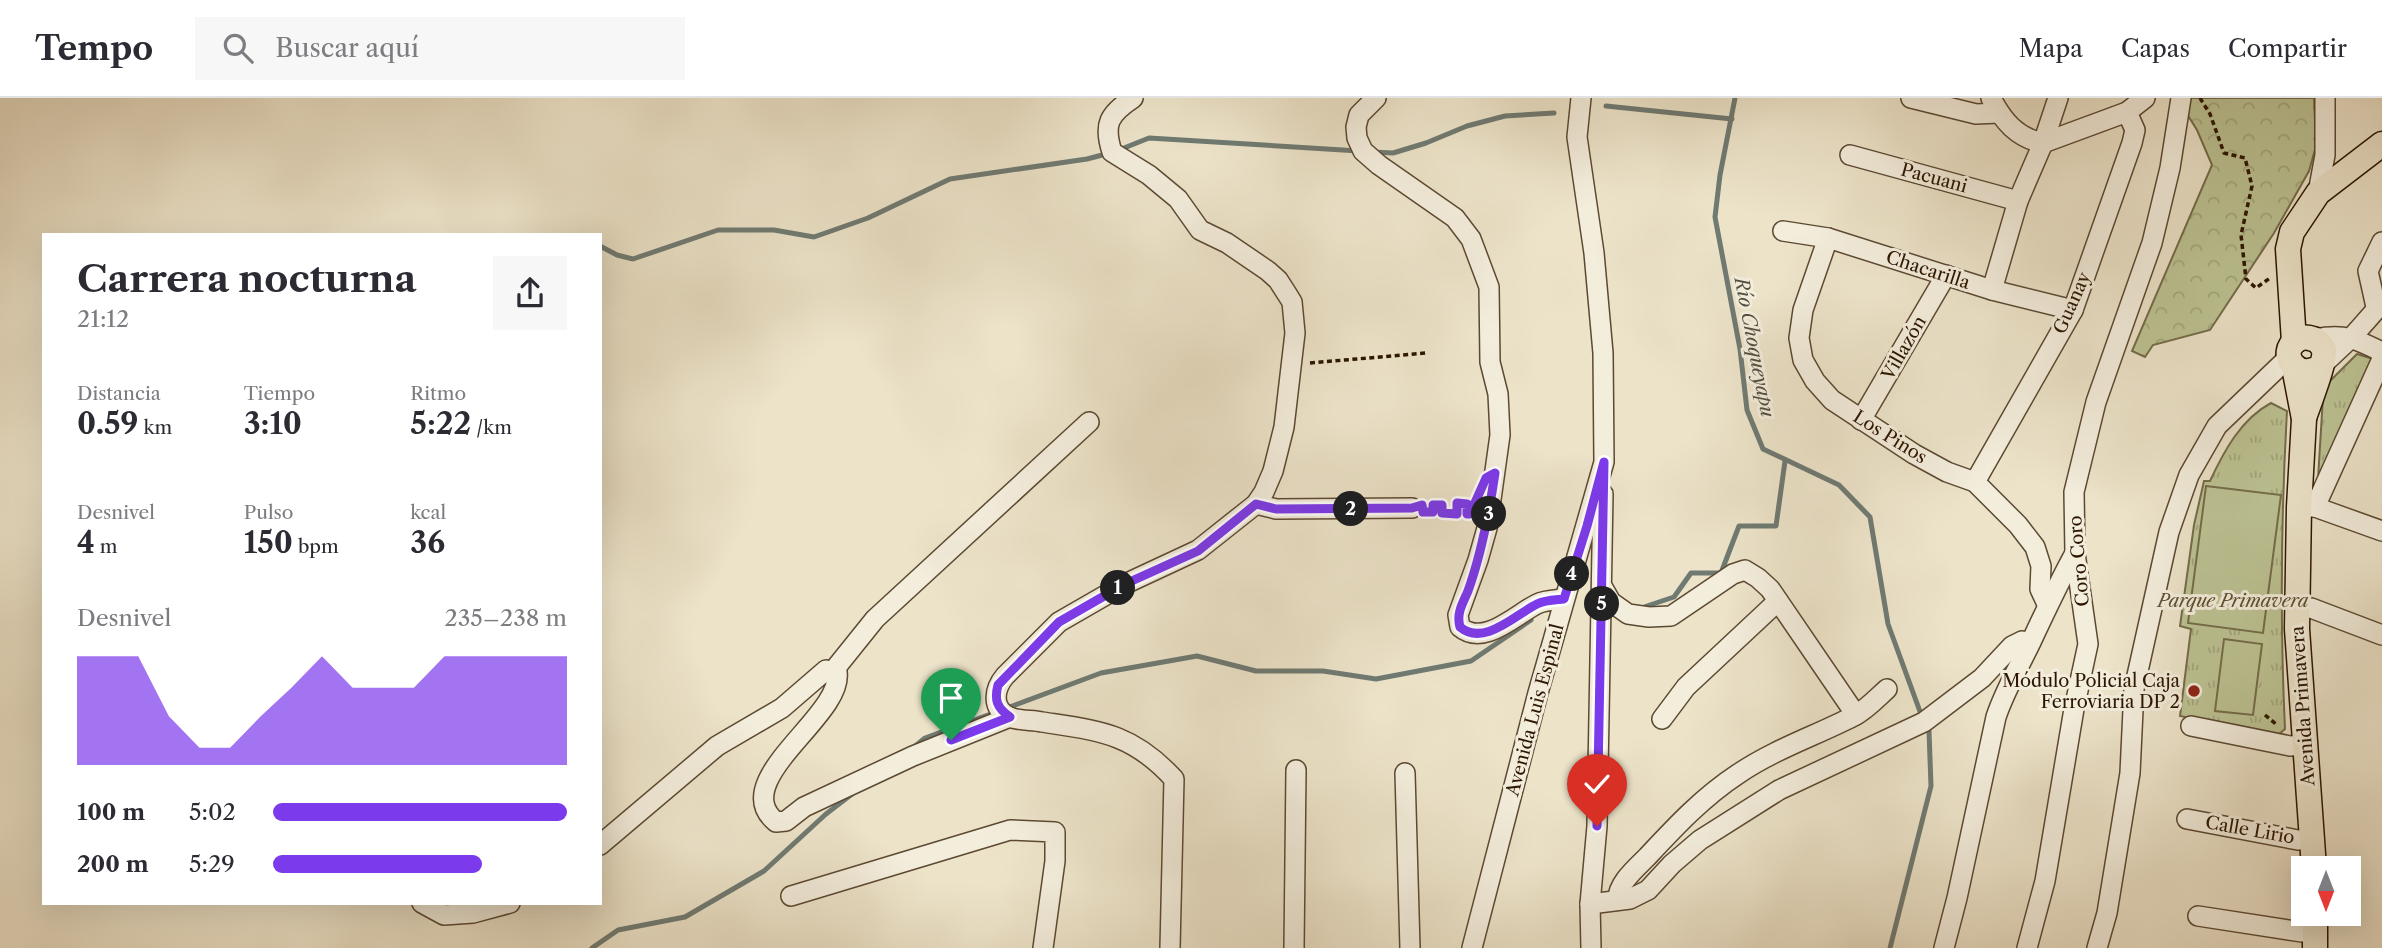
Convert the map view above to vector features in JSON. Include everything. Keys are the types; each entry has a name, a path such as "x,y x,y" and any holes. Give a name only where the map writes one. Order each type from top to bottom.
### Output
{"main road":[{"name":"Avenida Primavera","path":"2314,856 2297,607 2307,507 2304,419 2288,249 2292,232 2318,193 2382,144"},
{"path":"2298,351 2302,372 2312,372 2320,367"},
{"name":"Avenida Primavera","path":"2304,419 2320,367"}],"street":[{"path":"1133,98 1117,108 1111,117 1108,139 1112,152 1149,175 1178,199 1200,230 1227,243 1278,280 1292,302 1292,364 1284,427 1273,471 1265,492 1256,504 1198,551 1125,584 1059,622 998,685 995,696 997,705 1010,717 1113,736 1133,744 1153,757 1174,779 1170,948"},
{"path":"1376,98 1359,115 1356,127 1363,152 1455,218 1471,239 1489,287 1490,362 1498,394 1500,435 1487,528 1458,615 1460,627 1474,634 1488,632 1536,604 1564,599"},
{"name":"Avenida Luis Espinal","path":"1472,948 1564,599 1604,462 1603,353 1594,253 1577,137 1581,98"},
{"path":"1911,98 1976,114 1995,106 2016,132 2043,143 2127,112 2145,98"},
{"path":"1992,290 2018,201 2043,143 2058,98"},
{"name":"Coro Coro","path":"2026,948 2045,881 2074,709 2088,644 2075,553 2074,492 2096,402 2152,243 2170,168 2181,98"},
{"path":"2318,193 2325,155 2325,98"},
{"name":"Guanay","path":"1975,482 2073,310 2132,143 2135,130 2127,112"},
{"name":"Pacuani","path":"1850,155 2018,201"},
{"name":"Chacarilla","path":"1783,231 1828,238 1992,290 2073,310"},
{"name":"Los Pinos","path":"1828,238 1803,310 1799,338 1803,360 1815,381 1832,400 1861,420 1947,472 1975,482 2018,525 2035,547 2041,566 2041,594 2047,604"},
{"path":"2320,367 2352,337 2379,305 2368,271 2382,242"},
{"name":"Villazón","path":"1861,420 1946,275"},
{"path":"2097,948 2107,913 2130,773 2134,689 2169,532 2189,475 2217,426 2298,351 2330,336 2352,337 2382,352"},
{"path":"2382,359 2307,507 2382,531"},
{"path":"834,670 874,619 1089,422"},
{"path":"1591,948 1590,904 1597,826 1604,462"},
{"path":"1256,504 1276,509 1412,508"},
{"path":"1944,948 1996,717 2014,672 2075,553"},
{"path":"1603,588 1611,602 1628,614 1671,616 1733,574 1745,570 1758,578 1778,601 1856,715"},
{"path":"1662,719 1686,687 1778,601"},
{"path":"2297,607 2311,608 2382,635"},
{"path":"1590,904 1630,899 1648,890 1672,864 1700,840 1779,790 1924,722 1982,678 2012,646 2022,641 2030,643"},
{"path":"602,843 717,746 782,708 826,670 834,670"},
{"path":"834,670 838,675 836,684 820,712 767,782 764,804 776,822 786,821 804,807 913,756 1010,717"},
{"path":"1618,900 1620,889 1631,874 1678,822 1705,797 1779,750 1856,715 1887,689"},
{"path":"2191,726 2290,746 2306,745"},
{"path":"1294,948 1296,769"},
{"path":"1405,773 1410,948"},
{"name":"Calle Lirio","path":"2187,819 2298,840 2314,839"},
{"path":"791,896 1010,830 1055,832 1055,861 1044,948"},
{"path":"426,905 444,915 473,913 503,905"},
{"path":"2198,916 2302,932 2316,931"}],"path":[{"path":"2200,98 2210,114 2224,153 2245,158 2252,186 2241,235 2246,279 2256,288 2291,277"},
{"path":"1292,364 1426,353"},
{"path":"1412,508 1422,505 1423,512 1433,512 1433,505 1442,505 1442,513 1457,514 1457,503 1467,504 1467,514 1470,514 1475,503"}],"green space":[{"path":"2177,98 2314,98 2316,146 2309,171 2274,233 2210,330 2153,345 2145,357 2132,351 2212,165 2197,130"},
{"path":"2357,354 2373,361 2318,479 2323,397 2327,384"},
{"name":"Parque Primavera","path":"2271,403 2287,411 2282,570 2285,729 2278,735 2180,716 2191,629 2180,626 2194,525 2204,481 2210,481 2242,427"},
{"path":"2206,486 2281,495 2263,633 2188,623"},
{"path":"2224,639 2262,644 2253,715 2215,711"}],"waterway":[{"name":"Río Choqueyapu","path":"1735,98 1715,217 1740,349 1747,410 1763,449 1839,485 1870,517 1888,624 1922,717"},
{"path":"1606,106 1732,119"},
{"path":"1372,152 1393,153 1467,126 1505,116 1554,113"},
{"path":"1119,150 1149,138 1359,151"},
{"path":"602,247 633,259 718,230 774,230 814,237 868,218 950,179 1087,159 1110,153"},
{"path":"1644,607 1674,597 1691,573 1721,573 1739,526 1776,526 1785,461"},
{"path":"1007,708 1101,673 1197,656 1256,671 1323,671 1376,679 1471,661 1531,620"},
{"path":"913,748 925,738 996,712"},
{"name":"Río Choqueyapu","path":"1890,948 1931,786 1929,731 1926,726"},
{"path":"592,948 618,930 685,917 764,871 852,794"}],"place":[{"name":"Módulo Policial Caja Ferroviaria DP 2","path":"2194,691"}],"route":[{"path":"951,740 1010,717 997,705 995,696 998,685 1059,622 1125,584 1198,551 1256,504 1276,509 1412,508 1422,505 1423,512 1433,512 1433,505 1442,505 1442,513 1457,514 1457,503 1467,504 1467,514 1470,514 1486,478 1495,473 1487,528 1458,615 1460,627 1466,632 1488,632 1536,604 1564,599 1604,462 1597,826"}]}
